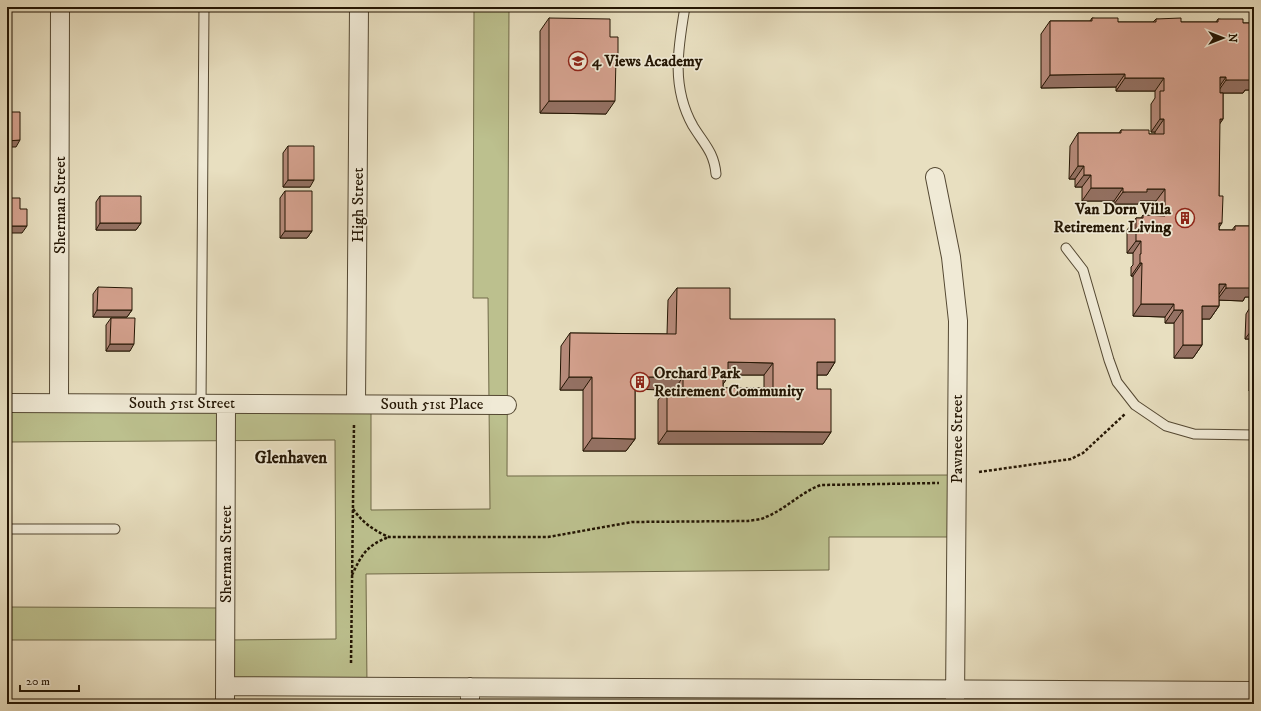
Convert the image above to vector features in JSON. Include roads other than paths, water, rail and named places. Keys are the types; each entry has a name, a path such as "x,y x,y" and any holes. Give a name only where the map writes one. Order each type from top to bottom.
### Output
{"street":[{"name":"Sherman Street","path":"60,7 60,403"},
{"name":"High Street","path":"356,404 359,7"},
{"name":"Pawnee Street","path":"935,177 951,257 956,299 957,480 955,697"},
{"name":"South 51st Street","path":"7,403 356,404"},
{"name":"Sherman Street","path":"225,704 226,404"},
{"name":"South 51st Place","path":"356,404 507,405"},
{"path":"226,686 470,695 955,697 1254,691"}],"lane":[{"path":"200,404 204,7"},
{"path":"685,7 677,55 678,82 683,104 693,126 708,147 715,162 716,174"},
{"path":"1066,248 1083,270 1109,360 1117,382 1135,404 1166,426 1194,434 1254,435"},
{"path":"7,529 115,530"}],"place":[{"name":"4 Views Academy","path":"578,61"},
{"name":"Van Dorn Villa Retirement Living","path":"1185,218"},
{"name":"Orchard Park Retirement Community","path":"640,382"}],"district":[{"name":"Glenhaven","path":"291,458"}]}
